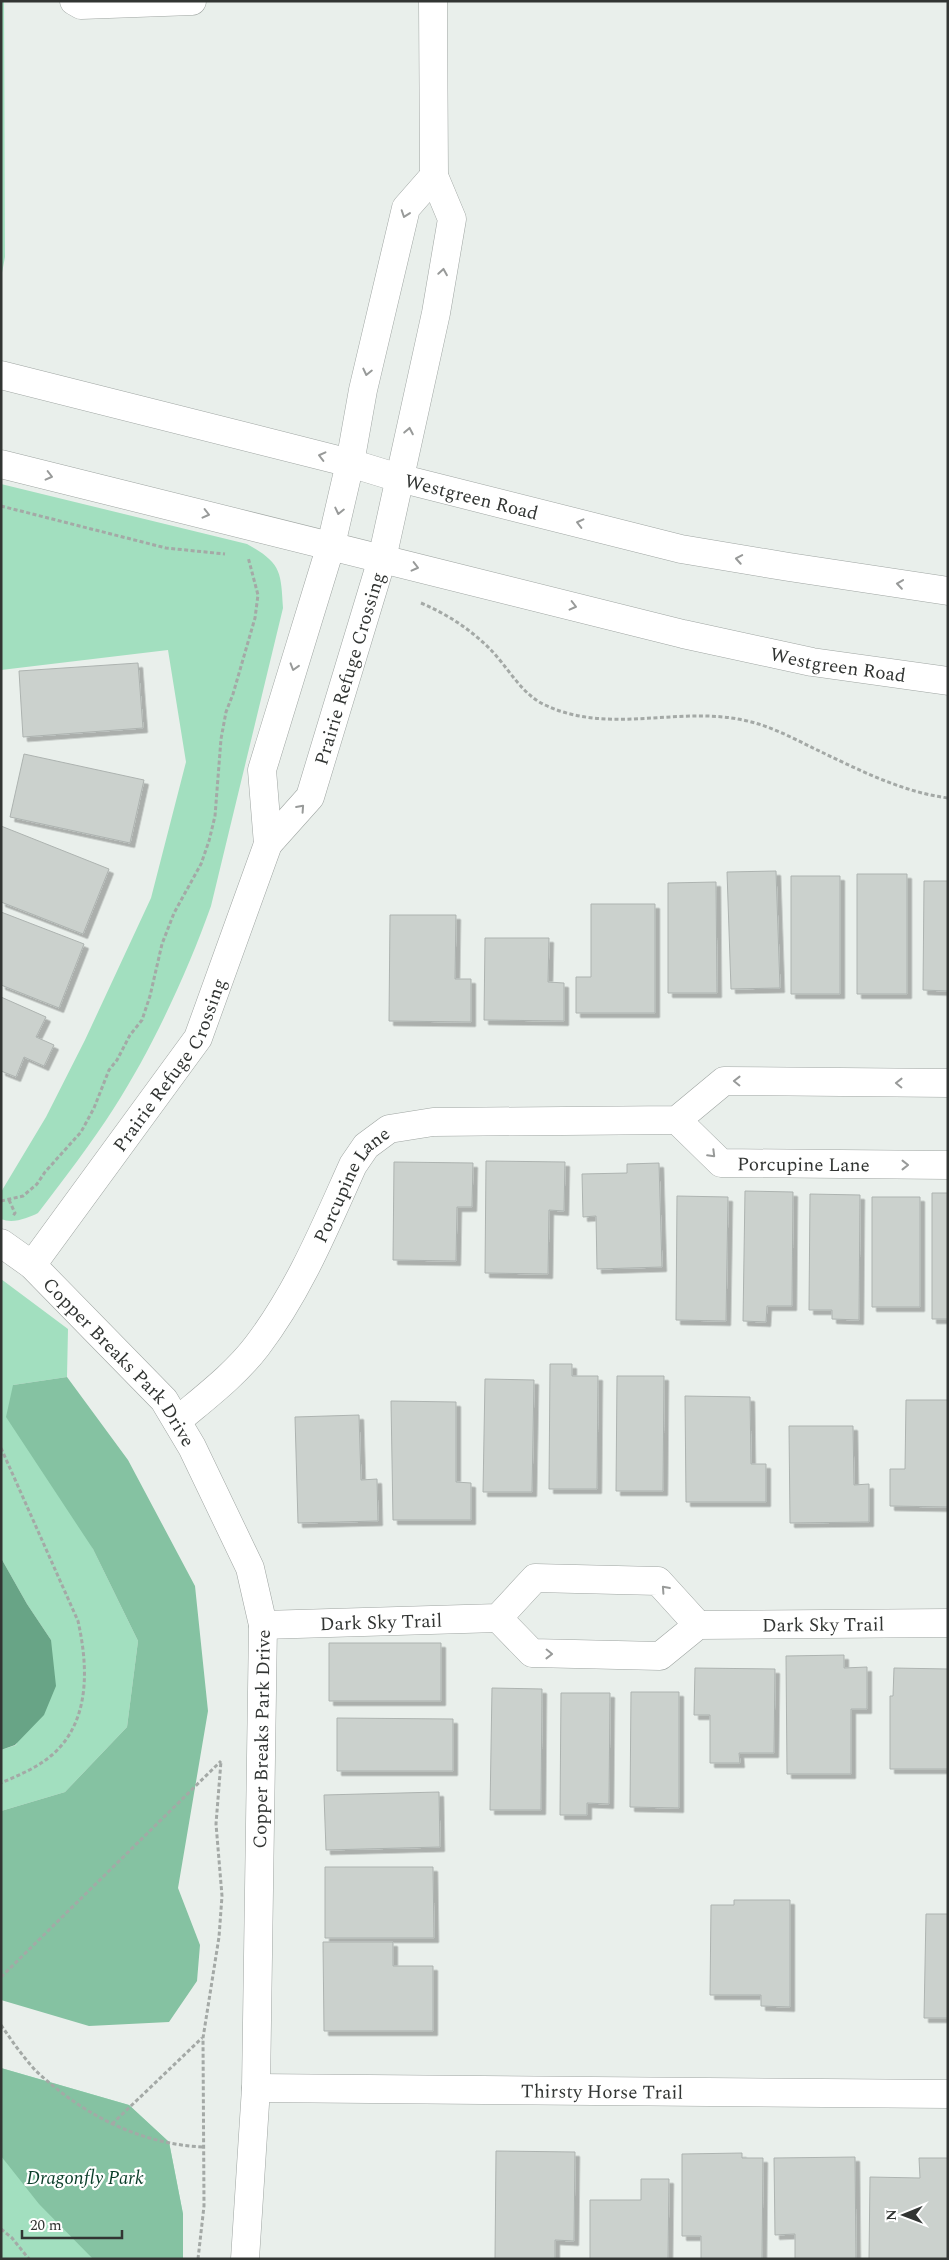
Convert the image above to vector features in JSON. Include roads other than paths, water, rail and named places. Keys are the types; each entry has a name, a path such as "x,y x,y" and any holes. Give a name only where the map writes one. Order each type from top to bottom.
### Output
{"street":[{"path":"74,1 81,4 192,1"},
{"path":"433,1 434,176"},
{"name":"Prairie Refuge Crossing","path":"32,1265 198,1038 268,844 310,798 382,559 436,313 452,219 434,176 406,208 331,544 262,770 268,844"},
{"name":"Westgreen Road","path":"1,375 681,549 789,568 948,591"},
{"name":"Westgreen Road","path":"1,464 331,544 382,559 674,631 812,662 948,681"},
{"path":"677,1120 724,1080 948,1084"},
{"name":"Porcupine Lane","path":"176,1421 219,1385 256,1348 293,1294 353,1165 366,1146 389,1130 434,1122 677,1120 721,1163 948,1165"},
{"name":"Copper Breaks Park Drive","path":"1,1243 32,1265 164,1400 192,1447 250,1568 263,1625 256,2088 245,2259"},
{"path":"535,1578 658,1581 698,1625 660,1656 532,1653 498,1618 535,1578"},
{"name":"Dark Sky Trail","path":"263,1625 498,1618"},
{"name":"Dark Sky Trail","path":"698,1625 948,1623"},
{"name":"Thirsty Horse Trail","path":"256,2088 948,2094"}],"park label":[{"name":"Dragonfly Park","path":"85,2177"}]}
